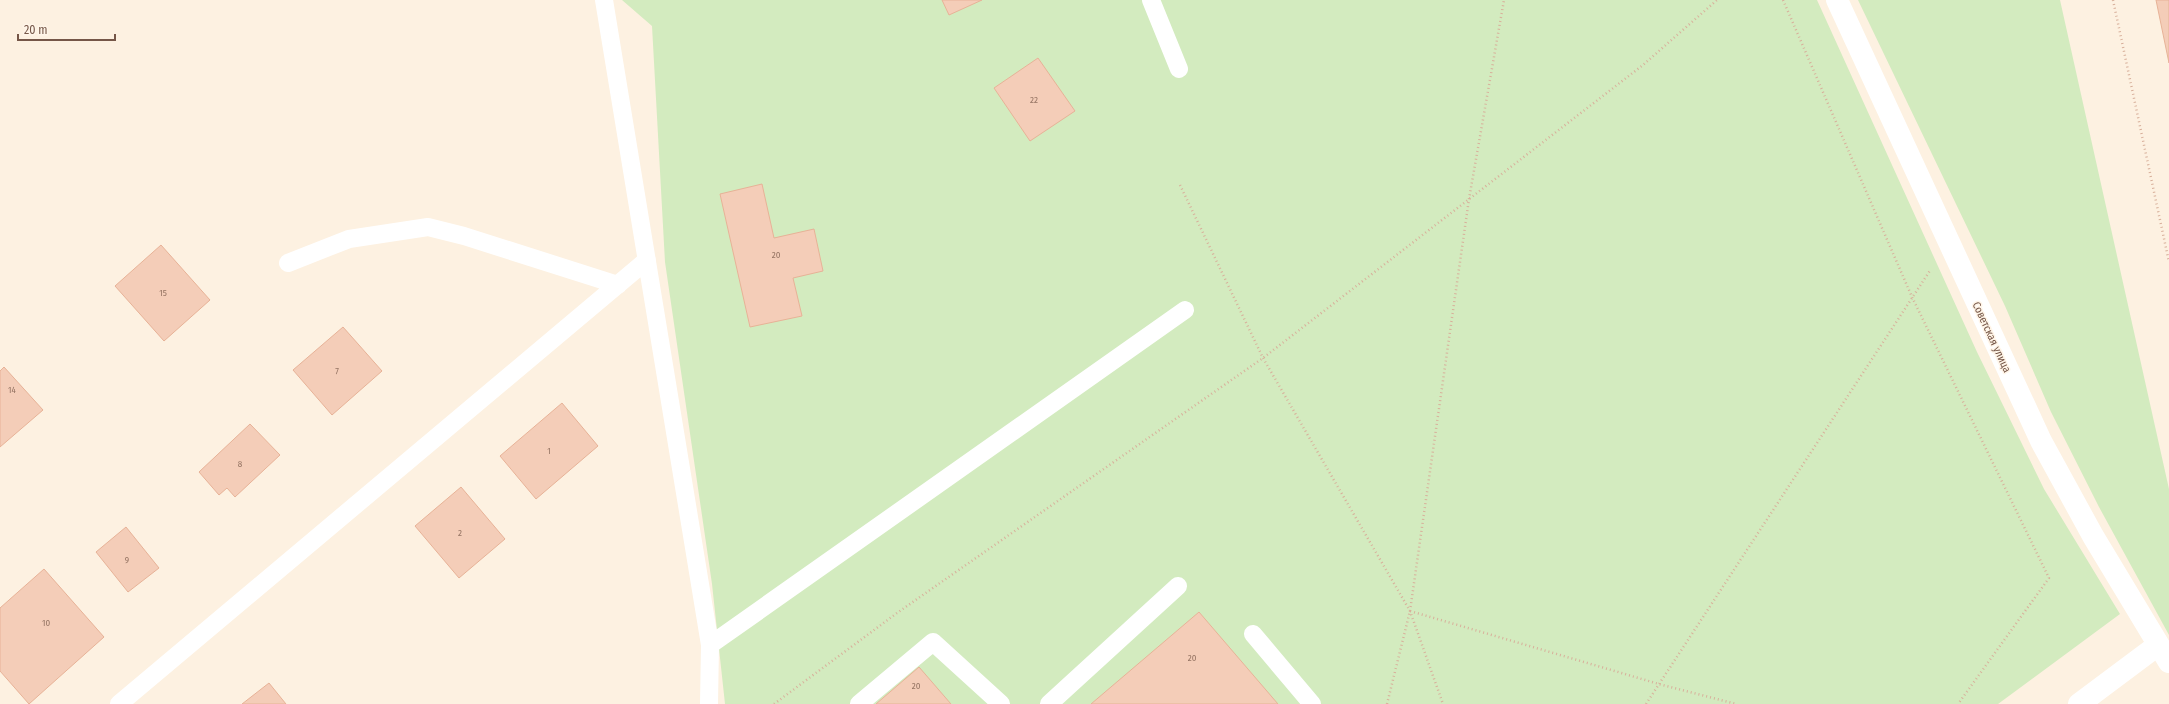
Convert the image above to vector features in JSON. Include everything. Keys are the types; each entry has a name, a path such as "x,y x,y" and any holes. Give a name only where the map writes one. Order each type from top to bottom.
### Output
{"main road":[{"name":"Советская улица","path":"1836,0 2041,441 2092,536 2163,654"},
{"path":"2079,704 2163,654"}],"lane":[{"path":"604,0 710,645 709,704"},
{"path":"1151,0 1179,69"},
{"path":"288,263 349,239 428,227 464,236 618,285"},
{"path":"119,704 647,260"},
{"path":"710,645 1185,310"},
{"path":"1049,704 1178,586"},
{"path":"1253,634 1312,704"},
{"path":"859,704 933,642 1001,704"}],"path":[{"path":"1387,704 1410,611 1469,199 1504,0"},
{"path":"774,704 897,614 1263,358 1643,65 1717,0"},
{"path":"1783,0 1912,298 2049,578 1958,704"},
{"path":"2114,0 2169,262"},
{"path":"1180,185 1263,358 1410,611 1443,704"},
{"path":"1646,704 1948,242"},
{"path":"1410,611 1659,684 1736,704"}],"green space":[{"path":"622,0 1817,0 1977,352 2044,489 2120,614 1998,704 725,704 712,584 665,262 652,26"},
{"path":"1858,0 2060,0 2169,489 2169,635 2099,507 2051,412 2005,306"}],"building":[{"path":"942,0 982,0 949,15"},
{"path":"2156,0 2169,0 2169,63"},
{"path":"1038,58 1075,111 1030,141 994,88"},
{"path":"762,184 774,238 814,229 823,271 793,278 802,316 750,327 720,194"},
{"path":"161,245 210,300 164,341 115,286"},
{"path":"343,327 382,371 332,415 293,370"},
{"path":"4,367 43,410 0,447 0,371"},
{"path":"562,403 598,446 536,499 500,456"},
{"path":"250,424 280,455 235,497 227,488 219,495 199,472"},
{"path":"461,487 505,539 459,578 415,526"},
{"path":"126,527 159,568 128,592 96,552"},
{"path":"44,569 104,637 29,704 0,671 0,608"},
{"path":"1199,612 1278,704 1091,704"},
{"path":"919,667 951,704 876,704"},
{"path":"269,683 286,704 242,704"}]}
